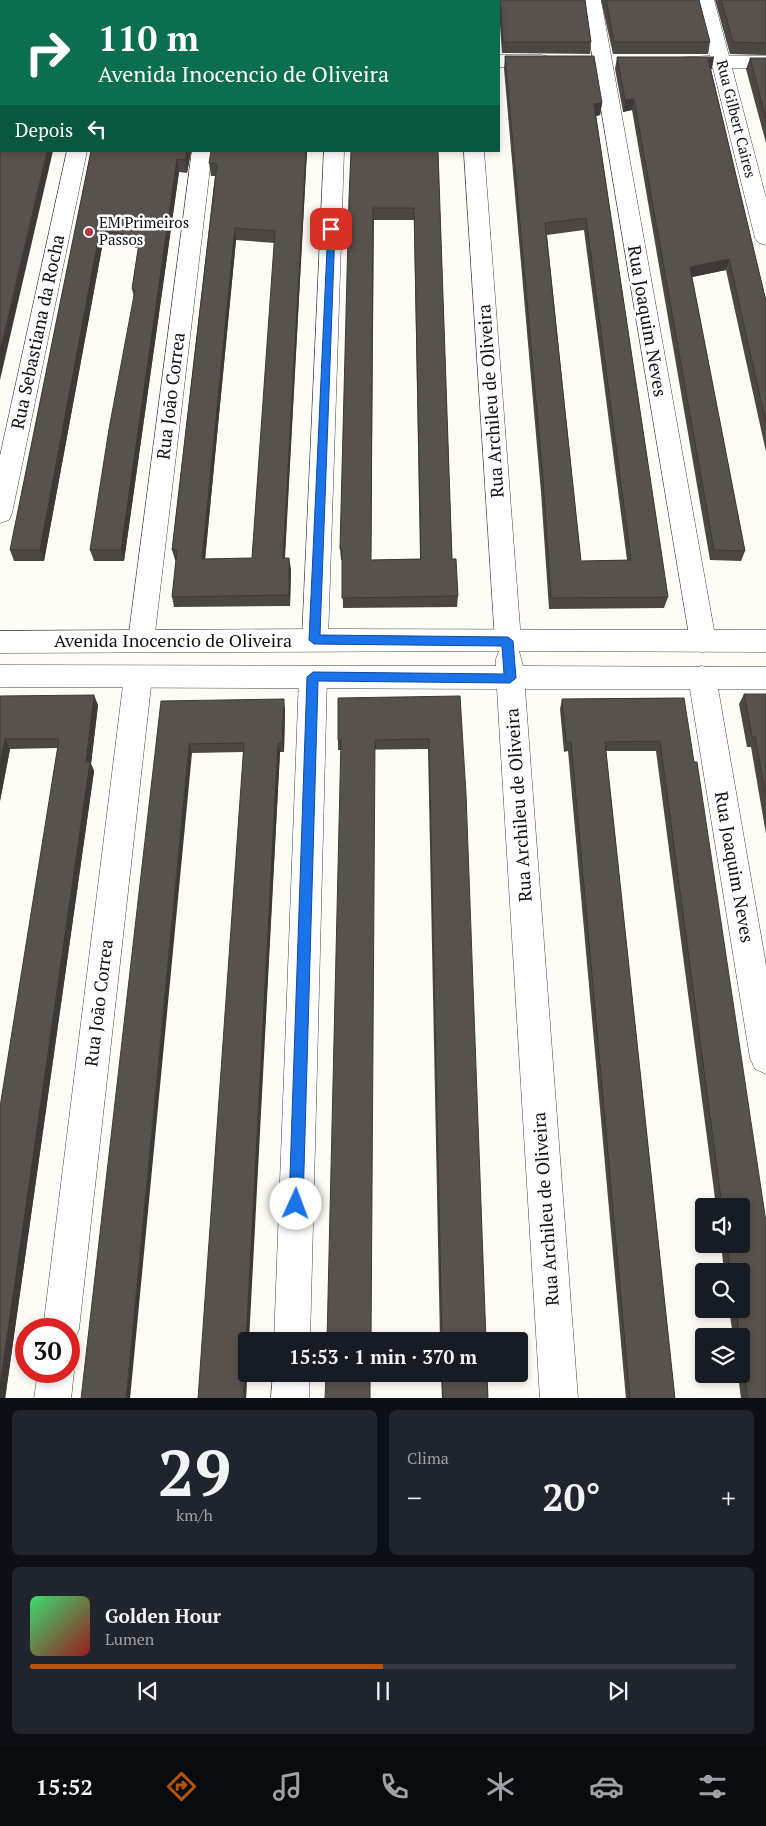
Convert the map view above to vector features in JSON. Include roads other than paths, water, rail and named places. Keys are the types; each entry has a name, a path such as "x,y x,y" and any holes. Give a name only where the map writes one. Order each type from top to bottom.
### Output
{"street":[{"name":"Rua Joaquim Neves","path":"592,0 703,642"},
{"name":"Rua Gilbert Caires","path":"705,0 766,238"},
{"path":"500,61 555,62"},
{"path":"662,62 766,62"},
{"name":"Rua Sebastiana da Rocha","path":"0,513 77,152"},
{"name":"Rua João Correa","path":"141,641 202,152"},
{"path":"314,640 334,152"},
{"name":"Rua Archileu de Oliveira","path":"474,152 559,1398"},
{"name":"Avenida Inocencio de Oliveira","path":"0,642 314,640 766,641"},
{"name":"Avenida Inocencio de Oliveira","path":"0,676 766,678"},
{"name":"Rua João Correa","path":"62,1318 138,677"},
{"path":"292,1332 313,677"},
{"name":"Rua Joaquim Neves","path":"702,677 766,1058"},
{"path":"290,1382 290,1398"},
{"path":"52,1398 54,1383"}],"place":[{"name":"EM Primeiros Passos","path":"89,232"}]}
